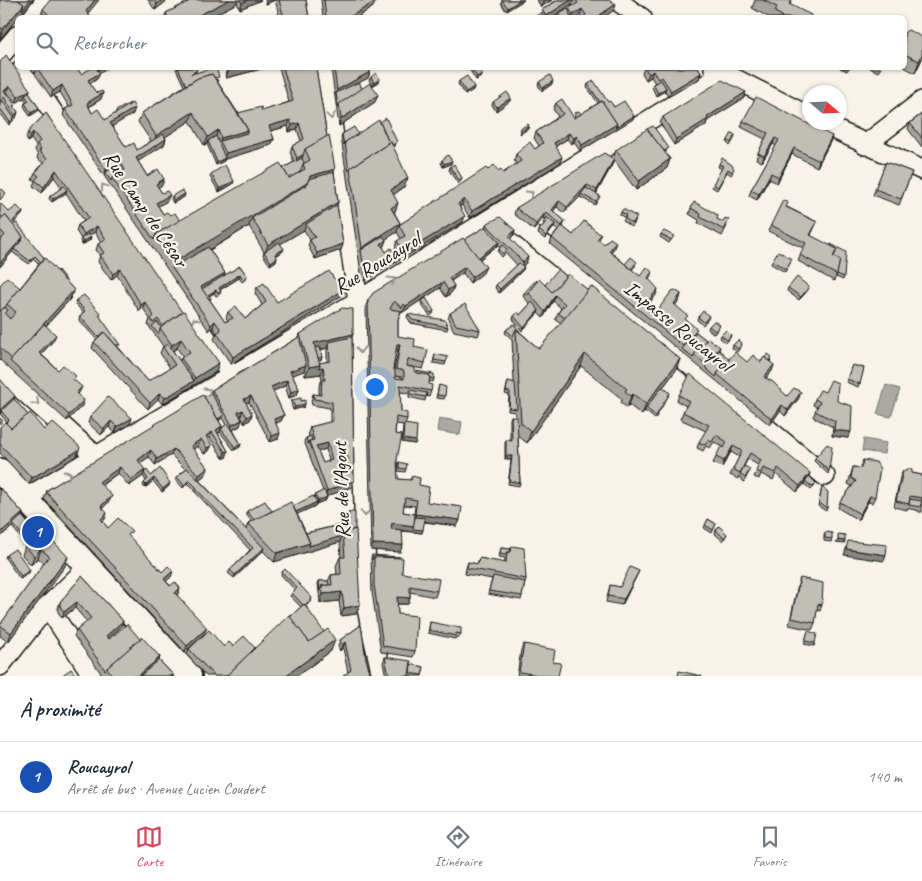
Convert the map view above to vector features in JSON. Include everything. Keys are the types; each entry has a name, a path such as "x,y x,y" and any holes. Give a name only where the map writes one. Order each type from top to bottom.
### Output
{"main road":[{"path":"0,471 189,676"}],"street":[{"path":"34,15 46,0"},
{"path":"314,0 316,15"},
{"path":"616,0 638,15"},
{"name":"Rue Camp de César","path":"24,70 232,376"},
{"name":"Rue de l'Agout","path":"324,70 358,302 368,609 382,676"},
{"path":"718,71 802,114"},
{"name":"Rue Roucayrol","path":"26,498 358,302 503,211 718,71"},
{"path":"865,145 922,101"},
{"path":"836,130 922,170"},
{"name":"Impasse Roucayrol","path":"503,211 825,476"},
{"path":"0,370 97,457"},
{"path":"0,666 48,606 89,566"},
{"path":"48,606 93,676"}],"shaded area":[{"path":"886,385 900,389 891,417 877,414"},
{"path":"439,418 462,422 460,435 437,431"},
{"path":"864,439 886,443 884,454 862,451"}],"building":[{"path":"0,0 18,0 24,4 3,29 0,27"},
{"path":"18,0 30,0 22,10 24,4"},
{"path":"50,0 95,0 86,11 89,15 49,15 43,9"},
{"path":"154,0 162,0 157,4"},
{"path":"192,0 229,0 199,15 167,15 166,13"},
{"path":"279,0 306,0 308,15 283,15"},
{"path":"324,0 376,1 353,15 326,15"},
{"path":"502,0 520,0 508,8"},
{"path":"558,0 571,0 548,15 542,10"},
{"path":"576,0 610,0 616,4 600,15 586,15 582,9 573,15 569,8 578,3"},
{"path":"763,0 792,0 789,4 811,15 780,15 775,12 777,7"},
{"path":"568,8 570,15 559,15"},
{"path":"907,31 922,37 922,55 919,61 907,55"},
{"path":"6,55 30,90 18,97 10,86 4,91 15,104 13,106 18,112 15,115 4,97 0,102 0,62"},
{"path":"38,70 78,70 81,74 88,70 97,70 100,73 88,80 97,93 102,91 103,93 87,103 92,113 98,109 105,120 132,103 135,108 110,123 126,147 134,143 137,150 163,134 166,139 136,158 147,176 158,169 164,179 156,184 162,193 167,191 170,195 156,203 163,214 167,212 170,215 175,213 180,221 156,234 154,240 112,178 125,170 120,160 106,170 65,109 73,105 62,85 53,91"},
{"path":"179,70 197,70 191,74 206,70 217,70 219,77 215,78 212,74 198,78 186,85"},
{"path":"284,70 316,70 327,137 305,149 303,155 297,158 292,146 304,139 299,123 292,125 290,120 269,126 274,139 226,153 220,141 247,133 248,130 238,113 261,107 262,111 293,101"},
{"path":"334,70 370,70 370,72 337,90"},
{"path":"472,70 479,70 482,74 477,77"},
{"path":"646,70 699,70 701,73 671,91 662,77 658,79 653,71 649,74"},
{"path":"376,73 380,79 374,83 371,77"},
{"path":"212,74 248,130 221,138 218,130 208,137 193,112 156,136 142,113 198,78"},
{"path":"550,75 553,81 543,88 539,82"},
{"path":"467,76 474,87 466,92 459,81"},
{"path":"661,80 666,88 658,93 653,84"},
{"path":"722,80 746,92 676,139 663,117"},
{"path":"594,81 608,102 610,101 614,107 624,101 634,116 616,127 617,124 588,84"},
{"path":"359,82 362,89 339,104 338,107 336,93"},
{"path":"370,83 378,95 341,119 339,104"},
{"path":"507,92 511,98 497,107 493,102"},
{"path":"29,93 39,108 31,113 25,103 29,101 25,95"},
{"path":"756,97 802,121 802,130 820,130 832,136 819,161 794,148 779,177 771,173 759,194 751,190 779,140 775,138 764,156 758,153 768,133 743,121"},
{"path":"562,99 574,118 602,101 617,124 582,145 577,136 574,138 569,133 554,143 562,157 472,211 464,199 458,204 465,216 404,253 397,241 405,236 399,225 486,168 488,170 494,165 498,171 500,169 503,173 521,161 516,154 530,142 535,149 543,143 536,132 563,114 556,103"},
{"path":"2,100 14,118 10,122 0,108"},
{"path":"130,104 117,113 116,111"},
{"path":"579,111 581,114 577,116 575,113"},
{"path":"46,113 182,312 163,326 158,319 153,323 151,319 154,316 145,302 141,305 120,269 113,274 100,255 104,253 98,244 106,239 97,226 84,234 78,225 89,218 56,170 44,187 35,180 39,176 35,173 47,159 39,151 41,150 37,144 40,141 33,132 30,136 28,132"},
{"path":"922,114 922,138 910,123"},
{"path":"386,118 397,142 393,145 391,142 389,143 380,122"},
{"path":"379,120 389,143 350,168 349,171 345,142"},
{"path":"528,124 529,126 521,131 520,129"},
{"path":"653,126 669,148 664,151 647,129"},
{"path":"354,127 358,134 345,142 344,145 342,134"},
{"path":"647,129 670,159 639,181 616,150"},
{"path":"732,133 735,135 731,143 728,140"},
{"path":"329,135 335,169 310,176 307,183 174,262 156,234 280,163 289,178 305,169 303,164 310,160 305,149"},
{"path":"216,136 225,158 217,162 208,141"},
{"path":"391,142 408,178 391,190 398,203 391,208 400,223 362,248 350,168"},
{"path":"604,153 614,159 597,190 587,185 567,207 559,201 552,210 565,221 562,226 546,212 536,224 516,208"},
{"path":"448,155 452,161 444,164 442,160"},
{"path":"302,158 304,163 300,172 289,178 283,168"},
{"path":"722,158 732,165 734,169 732,172 728,169 718,187 713,184 723,166 719,164"},
{"path":"886,162 912,172 901,199 875,189"},
{"path":"119,163 123,171 112,178 111,181 105,173"},
{"path":"454,164 462,178 459,180 450,167"},
{"path":"225,165 234,181 220,189 211,174"},
{"path":"334,172 338,202 268,245 252,218 306,185 309,179"},
{"path":"64,186 67,190 53,199 50,196"},
{"path":"586,188 600,196 596,202 581,194"},
{"path":"2,189 6,193 0,200 0,192"},
{"path":"182,190 185,194 174,200 172,196"},
{"path":"783,200 788,203 786,207 817,222 810,235 837,249 833,257 840,260 837,275 800,255 806,243 771,225"},
{"path":"694,202 718,215 717,219 723,222 725,218 729,220 724,230 700,217 701,214 691,208"},
{"path":"0,203 9,212 17,206 23,212 13,221 15,224 17,223 44,258 41,262 35,256 30,261 14,249 23,237 5,215 3,218 0,214"},
{"path":"337,205 343,244 317,253 310,240 315,237 306,224"},
{"path":"623,209 637,217 632,224 625,218 626,215 621,212"},
{"path":"5,215 23,237 0,263 0,241 5,235 0,230 0,220"},
{"path":"500,217 515,230 509,237 528,257 523,262 486,224"},
{"path":"546,217 555,224 546,236 539,230 546,222 544,220"},
{"path":"584,221 601,235 597,239 604,244 610,238 616,242 609,251 640,276 647,267 652,272 648,278 658,289 644,306 654,315 672,291 675,290 681,294 674,304 688,316 685,319 697,329 683,346 552,238 562,226 573,235"},
{"path":"485,227 499,242 478,258 464,240"},
{"path":"664,231 674,236 671,240 661,234"},
{"path":"88,234 91,237 83,242 81,238"},
{"path":"383,236 386,240 381,244 386,252 391,248 396,257 367,275 365,274 361,250"},
{"path":"463,238 486,267 472,277 465,267 449,278 454,286 448,290 443,282 406,306 404,304 402,308 394,301 390,309 401,311 398,319 398,336 415,339 414,347 428,350 425,363 408,359 407,366 415,368 415,372 430,375 429,384 432,385 431,391 400,385 401,411 407,413 407,419 396,417 395,434 402,435 397,459 398,479 411,480 412,476 420,478 419,485 429,487 427,502 462,507 460,520 415,514 414,526 392,523 391,529 402,530 403,545 373,544 368,300 373,293","holes":["397,344 400,344 396,369 404,371 404,379 395,378 395,369 393,369","405,498 417,500 415,514 403,512"]},
{"path":"279,242 284,249 275,254 277,258 271,262 264,252"},
{"path":"831,244 846,252 844,277 837,274 840,260 834,257 837,249"},
{"path":"503,245 507,250 503,254 499,249"},
{"path":"208,247 225,273 201,287 225,322 233,318 228,312 236,306 245,319 266,302 257,287 264,283 277,302 329,271 342,291 233,357 217,333 221,330 215,321 211,325 172,268"},
{"path":"399,250 403,256 395,260 394,253"},
{"path":"778,251 792,259 786,269 772,261"},
{"path":"631,257 637,262 631,269 625,264"},
{"path":"45,258 74,290 12,359 0,348 0,312 4,307 8,310 5,314 10,319 16,312 7,304"},
{"path":"519,263 524,267 500,289 496,285"},
{"path":"240,266 247,276 243,279 240,274 219,288 221,291 218,293 216,290 208,295 211,298 209,299 202,289"},
{"path":"558,269 566,276 552,292 545,285"},
{"path":"57,271 66,280 65,281"},
{"path":"568,274 588,290 565,318 558,313 565,304 555,295 545,312 528,292 539,279 552,292"},
{"path":"7,277 20,288 0,312 0,285"},
{"path":"797,277 809,287 801,297 788,288"},
{"path":"536,280 527,295 524,293"},
{"path":"347,282 345,291 341,294 342,291 339,286"},
{"path":"591,286 680,359 646,404 633,394 631,396 625,391 627,389 585,354 531,431 521,423 516,329 539,349"},
{"path":"84,295 101,314 99,315 120,345 116,345 104,332 98,337 80,316 85,311 76,300"},
{"path":"426,298 434,311 431,313 422,301"},
{"path":"532,302 539,310 524,328 514,316 518,312 520,315"},
{"path":"465,304 480,330 456,325 450,313"},
{"path":"342,308 353,309 353,334 314,343 320,365 309,367 300,334"},
{"path":"184,311 219,363 195,378 181,358 190,352 181,339 172,345 160,328"},
{"path":"703,311 709,316 704,322 698,317"},
{"path":"408,314 445,320 448,327 412,320"},
{"path":"714,321 720,325 715,331 709,326"},
{"path":"157,322 161,327 158,334 152,326"},
{"path":"44,324 56,335 39,353 58,370 63,365 76,376 73,379 82,387 76,393 84,400 69,415 10,361"},
{"path":"514,324 520,332 516,329 513,336 506,330"},
{"path":"726,330 731,335 727,340 721,335"},
{"path":"104,332 148,381 175,365 163,347 168,344 194,381 165,398 160,393 150,403 94,342"},
{"path":"696,332 706,340 693,358 682,349"},
{"path":"299,337 306,365 290,371 299,389 291,392 287,380 271,387 284,415 274,419 280,433 272,436 251,396 244,399 252,414 247,417 243,410 238,412 242,420 232,425 212,390"},
{"path":"352,337 354,481 327,491 309,441 314,440 310,427 333,421 332,402 314,399 313,394 321,395 322,380 325,380 323,367 319,368 319,363 330,361 329,342","holes":["328,443 332,460 323,463 316,446","347,456 349,460 339,462 338,459"]},
{"path":"708,338 720,347 706,364 694,355"},
{"path":"738,340 742,344 738,349 733,345"},
{"path":"320,347 322,357 318,358 315,348"},
{"path":"719,350 729,359 716,377 705,367"},
{"path":"735,352 747,362 753,355 761,362 764,357 774,365 764,377 773,382 787,396 794,388 801,392 788,410 782,405 772,419 717,374"},
{"path":"435,354 448,357 446,362 434,360"},
{"path":"768,354 772,357 769,361 765,358"},
{"path":"852,365 864,368 860,384 847,379"},
{"path":"416,371 434,374 434,379 430,378 430,375 416,373"},
{"path":"690,374 810,473 800,486 778,468 776,473 763,468 761,473 756,471 761,460 750,453 740,473 733,469 742,451 733,446 724,461 716,457 721,446 724,448 727,442 716,435 712,442 708,440 705,445 699,442 709,425 683,412 689,401 679,395"},
{"path":"0,379 15,396 0,410"},
{"path":"831,380 838,383 837,401 852,406 851,432 834,430 835,421 815,411 820,402 815,399 820,390 825,392"},
{"path":"508,381 515,383 517,409 509,408 510,392 506,391"},
{"path":"439,385 446,387 445,396 437,395"},
{"path":"662,387 670,393 656,416 646,408"},
{"path":"410,390 427,393 426,397 410,394"},
{"path":"211,393 224,415 218,419 204,397"},
{"path":"203,395 222,426 216,430 228,451 225,452 212,432 206,436 212,445 207,448 201,439 191,446 208,468 199,475 174,449 157,459 151,450 138,460 145,470 131,480 120,467 99,482 112,496 101,506 107,513 101,519 108,528 118,518 132,531 128,535 162,572 168,566 173,571 164,579 170,586 175,582 180,588 175,593 207,628 187,646 47,493 47,490"},
{"path":"108,397 132,418 117,427 111,421 104,429 90,417"},
{"path":"301,398 301,401 305,400 305,404 295,407 292,400"},
{"path":"14,399 28,415 11,428 6,423 9,420 1,411"},
{"path":"30,413 44,430 52,422 80,447 79,450 32,478 0,444 0,427 5,422 11,428"},
{"path":"511,416 517,417 520,483 509,481 512,456 506,456 506,440 512,441"},
{"path":"228,423 241,444 235,447 221,429"},
{"path":"404,424 417,426 416,441 403,439"},
{"path":"311,436 312,440 308,444 306,438"},
{"path":"827,444 832,447 829,471 815,458"},
{"path":"863,460 876,462 880,469 875,497 870,496 860,514 840,502 856,481 851,478 853,467 861,468"},
{"path":"399,462 407,464 406,469 399,468"},
{"path":"744,466 750,469 745,478 740,474"},
{"path":"160,468 170,483 163,489 154,478 146,485 144,483 148,479 144,473 147,470 151,476"},
{"path":"187,468 264,548 235,575 230,570 253,548 189,480 184,485 177,477"},
{"path":"912,469 912,473 922,475 922,498 910,496 909,504 896,501 903,471"},
{"path":"809,476 816,483 812,487 805,481"},
{"path":"822,487 828,492 827,508 819,503"},
{"path":"0,488 23,513 0,533"},
{"path":"324,490 327,497 318,501 315,495"},
{"path":"313,496 317,502 296,512 293,506"},
{"path":"910,499 922,501 920,507 909,505"},
{"path":"265,501 272,511 254,520 247,511"},
{"path":"291,502 310,543 277,553 248,523"},
{"path":"349,512 355,512 355,529 343,533 342,536 309,546 310,543 306,533 349,523"},
{"path":"22,516 37,534 29,543 13,524"},
{"path":"415,517 425,518 423,530 413,529"},
{"path":"708,519 716,524 713,530 705,525"},
{"path":"719,526 727,534 724,538 716,530"},
{"path":"356,529 360,605 344,608 342,592 323,594 322,585 332,585 331,575 341,574 340,557 345,557 343,533"},
{"path":"43,530 68,557 11,633 0,625 49,556 41,549 34,556 25,546"},
{"path":"825,532 832,533 832,539 825,538"},
{"path":"838,534 845,535 845,541 838,540"},
{"path":"848,541 887,545 886,555 846,549"},
{"path":"512,546 524,548 526,579 467,568 468,562 478,564 479,558 506,563 507,552 511,552"},
{"path":"501,548 511,549 506,555 500,554"},
{"path":"15,549 30,570 21,576 6,555"},
{"path":"372,555 400,557 374,557 372,560"},
{"path":"374,557 403,558 402,573 439,579 437,591 410,586 410,598 397,597 398,614 417,616 415,651 383,646 374,585"},
{"path":"630,567 639,571 624,599 608,596 610,585 620,587"},
{"path":"285,569 312,598 305,605 292,593 297,588 282,572"},
{"path":"82,576 123,621 106,636 109,639 127,624 140,639 105,670 77,630 91,618 77,602 64,612 60,606 60,602"},
{"path":"493,576 525,582 522,596 489,591"},
{"path":"800,578 823,583 822,605 818,604 815,623 791,618"},
{"path":"319,581 328,581 329,585 322,585 320,591"},
{"path":"304,604 324,632 309,642 290,617"},
{"path":"289,615 309,642 328,629 335,640 285,676 226,676"},
{"path":"430,622 461,628 461,634 456,633 456,636 429,630"},
{"path":"361,625 366,659 371,676 343,676 351,670 345,642 342,645 340,640"},
{"path":"209,630 224,647 229,642 233,646 244,636 255,648 226,676 214,676 189,649"},
{"path":"808,631 817,634 815,643 805,641"},
{"path":"142,637 160,657 138,676 113,676 107,668"},
{"path":"524,644 555,650 553,662 561,663 558,676 519,672"},
{"path":"385,657 411,661 409,676 389,676"},
{"path":"159,660 174,676 140,676"},
{"path":"411,664 424,667 422,675 410,673"},
{"path":"71,669 77,676 61,676"},
{"path":"679,671 702,676 678,676"}],"place":[{"name":"Roucayrol","path":"38,532"}]}
